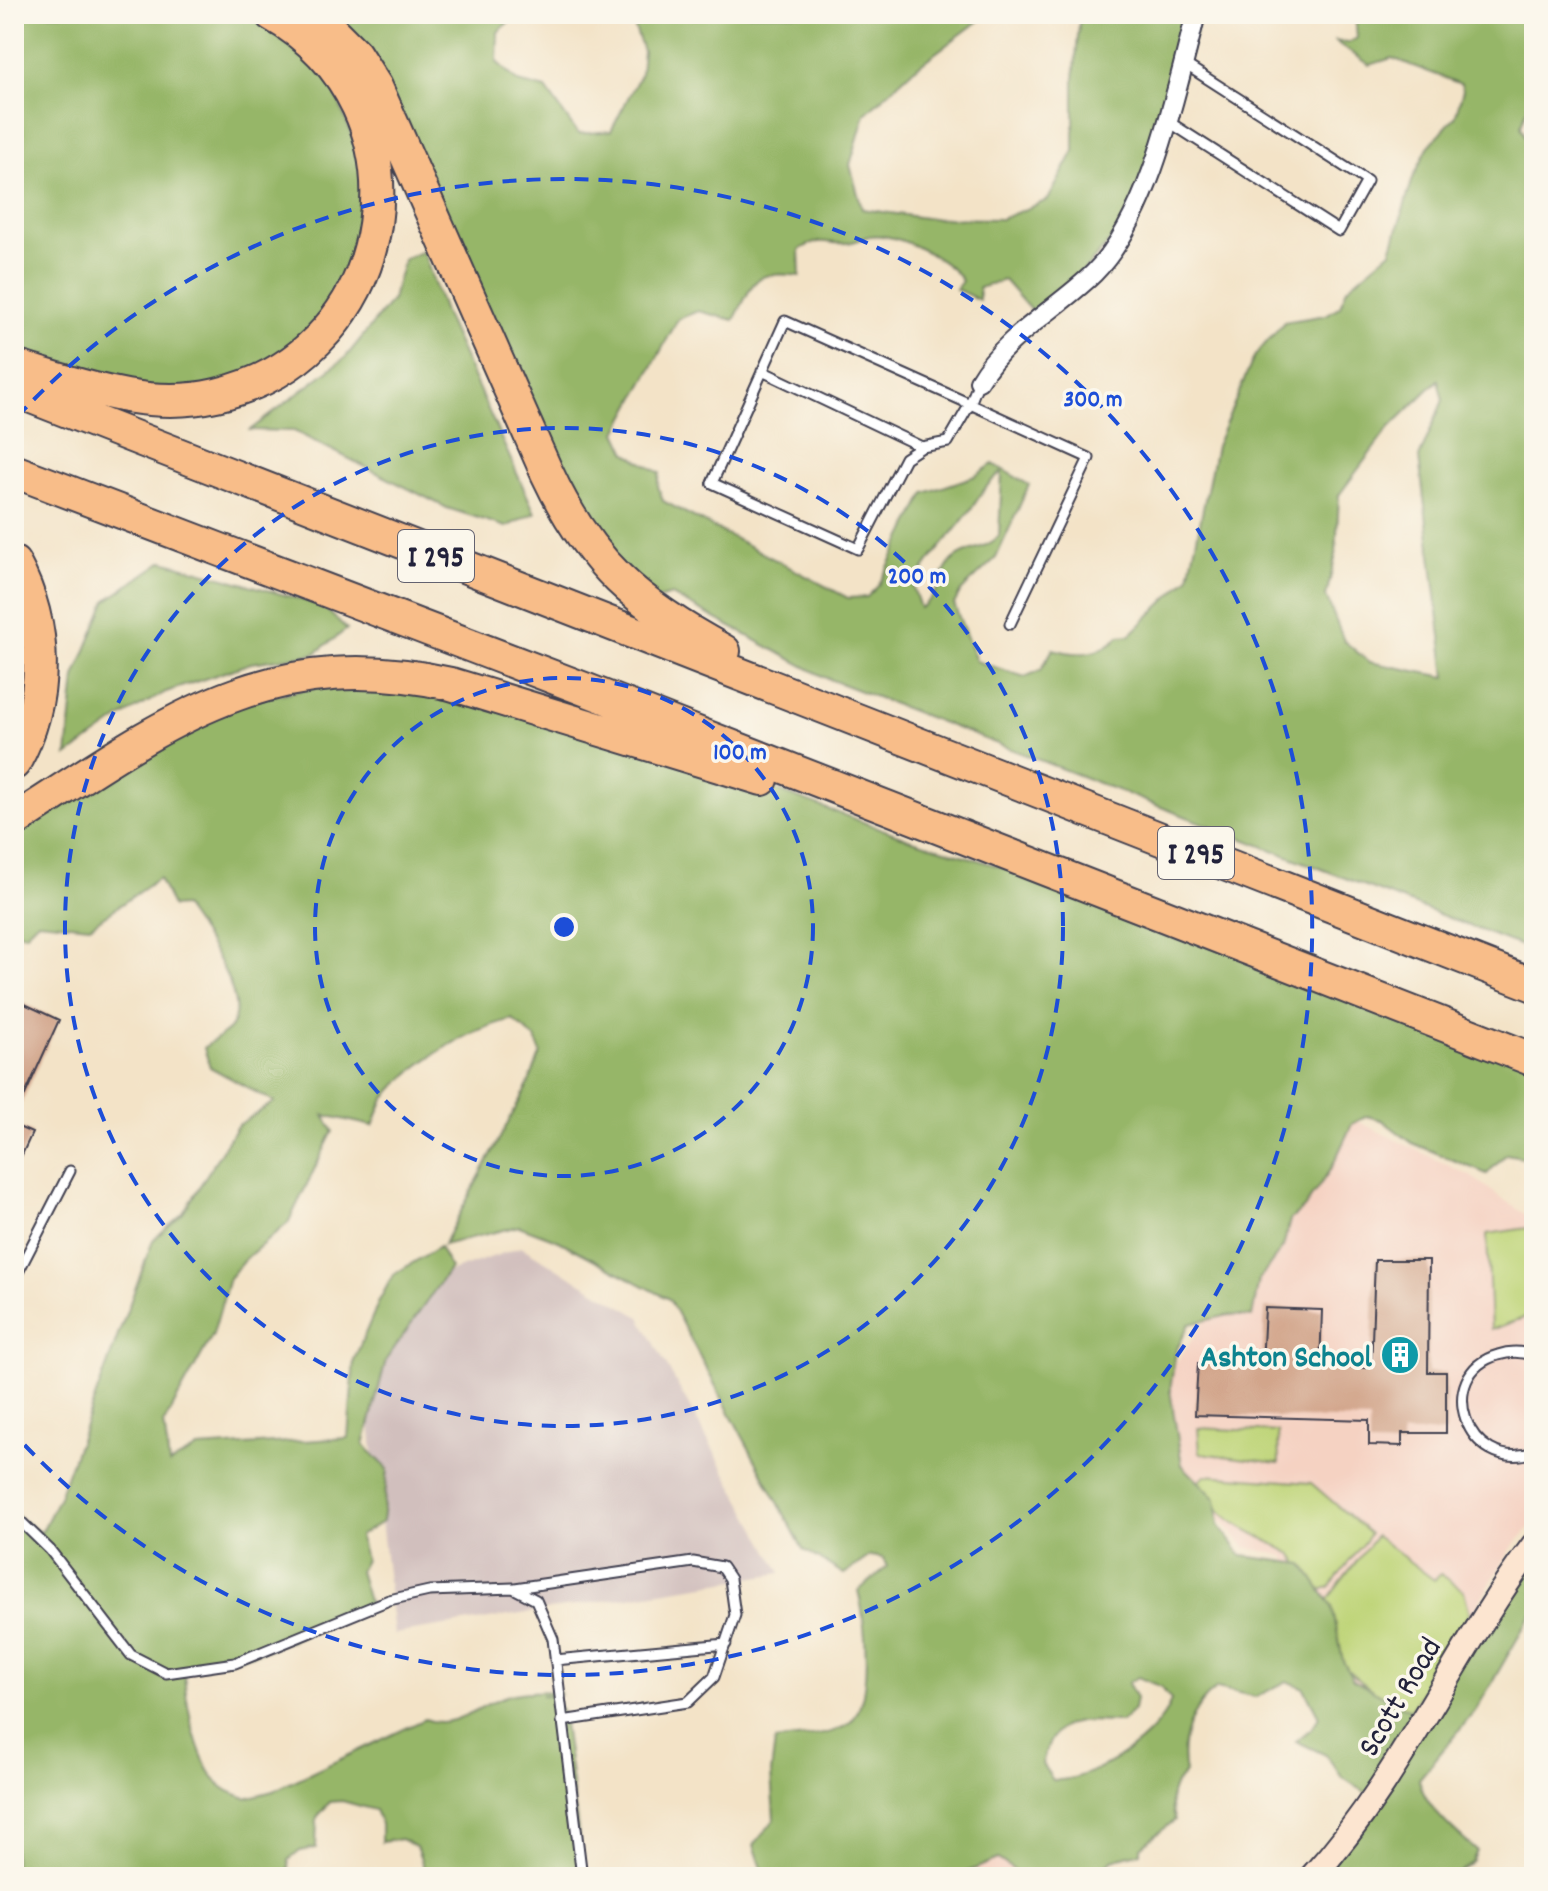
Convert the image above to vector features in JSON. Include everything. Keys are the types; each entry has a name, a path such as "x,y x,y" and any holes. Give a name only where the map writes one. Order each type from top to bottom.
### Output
{"highway":[{"path":"14,366 123,397 168,401 199,399 245,387 279,370 314,344 342,312 363,273 375,232 378,173 371,134 346,83 326,57 300,32 271,14"},
{"path":"315,14 355,54 376,87 552,483 588,546 616,579 663,616 858,722"},
{"name":"I 295","path":"14,390 1534,985"},
{"name":"I 295","path":"14,471 1534,1060"},
{"path":"14,563 35,617 41,669 33,718 14,763"},
{"path":"14,821 146,736 203,705 289,679 356,672 402,675 451,684 722,767 923,822"}],"street":[{"path":"979,381 993,358 1095,271 1124,234 1150,176 1196,14"},
{"name":"Scott Road","path":"1312,1877 1328,1861 1391,1771 1467,1644 1534,1545"}],"lane":[{"path":"1166,120 1339,231 1367,181 1183,63"},
{"path":"979,381 970,404 948,442 922,447 905,458 858,549 712,483 785,321 970,404 1089,458 1010,624"},
{"path":"762,371 922,447"},
{"path":"14,1280 70,1171"},
{"path":"1534,1356 1510,1352 1493,1356 1473,1373 1462,1397 1463,1415 1470,1431 1482,1445 1506,1455 1534,1452"},
{"path":"14,1515 50,1550 131,1655 166,1673 235,1663 389,1600 415,1593 513,1588 693,1562 722,1567 730,1579 735,1615 714,1677 688,1702 562,1721"},
{"path":"513,1588 530,1595 546,1615 555,1660 582,1877"},
{"path":"555,1660 726,1644"}],"shaded area":[{"path":"1353,1119 1472,1177 1534,1221 1534,1522 1511,1549 1403,1728 1300,1645 1312,1595 1284,1556 1245,1547 1197,1494 1175,1455 1156,1392 1256,1246"},
{"path":"521,1247 640,1317 781,1573 394,1634 368,1406 408,1286"},
{"path":"998,1859 1024,1877 929,1877 936,1873 966,1873"}],"green space":[{"path":"14,14 262,14 325,67 377,199 332,320 210,398 14,365"},
{"path":"310,14 517,14 498,32 497,62 518,82 546,89 578,134 611,131 641,73 643,51 630,14 988,14 910,72 865,114 850,165 862,209 925,218 1001,219 1048,200 1074,151 1074,79 1080,14 1201,14 1146,202 1039,320 1004,280 979,288 979,300 956,289 962,281 946,264 921,249 893,238 870,236 844,243 816,242 799,250 800,276 772,275 757,281 734,320 698,311 678,319 617,432 627,453 660,473 658,486 663,501 848,598 867,597 879,585 925,493 975,476 993,464 1029,485 996,558 961,591 954,604 976,661 1025,677 1041,670 1053,649 1089,653 1105,647 1119,636 1130,635 1189,577 1216,446 1254,357 1284,322 1326,315 1340,306 1347,288 1391,251 1413,178 1428,147 1455,117 1463,90 1461,84 1392,58 1370,65 1334,41 1348,43 1357,38 1355,14 1534,14 1534,89 1521,126 1534,159 1534,951 824,677 672,595 639,604 622,591 418,187","holes":["1438,380 1443,400 1419,458 1446,677 1369,662 1344,641 1326,596 1336,554 1339,495 1389,428","1002,472 999,536 953,560 933,596 920,608 913,587 919,577 987,487"]},
{"path":"423,251 445,315 535,513 506,527 447,508 294,431 250,430 346,357 392,300 404,259"},
{"path":"163,561 321,605 347,629 314,654 251,663 166,692 125,715 67,756 75,677 106,601"},
{"path":"14,574 36,644 14,761"},
{"path":"378,675 719,769 909,839 1090,894 1534,1064 1534,1166 1527,1158 1506,1154 1487,1174 1412,1143 1382,1120 1367,1116 1352,1124 1332,1167 1304,1208 1290,1220 1283,1247 1259,1280 1252,1317 1229,1315 1189,1324 1176,1351 1170,1390 1182,1465 1216,1499 1219,1525 1242,1556 1303,1564 1332,1606 1343,1661 1353,1680 1414,1712 1534,1545 1534,1610 1476,1710 1419,1779 1434,1809 1477,1851 1472,1862 1453,1877 1311,1877 1371,1796 1342,1777 1326,1755 1296,1741 1312,1728 1319,1717 1304,1688 1287,1681 1256,1697 1217,1688 1208,1696 1193,1715 1185,1737 1185,1773 1171,1795 1175,1820 1141,1847 1141,1852 1112,1860 1097,1877 1024,1877 998,1859 965,1873 936,1873 929,1877 765,1877 754,1845 774,1820 771,1773 775,1741 832,1732 848,1724 856,1714 862,1700 866,1661 858,1591 887,1567 883,1558 870,1556 844,1574 803,1549 669,1299 559,1241 519,1226 443,1245 527,1087 541,1053 535,1038 512,1019 460,1039 427,1059 386,1097 373,1126 324,1115 333,1131 288,1223 245,1259 229,1278 213,1334 164,1423 169,1464 198,1448 348,1438 354,1360 393,1275 439,1247 450,1268 386,1360 364,1445 388,1469 382,1522 359,1536 365,1560 359,1571 370,1608 267,1650 187,1671 184,1676 191,1719 206,1765 223,1787 246,1798 273,1791 425,1719 448,1721 514,1694 559,1691 560,1695 541,1695 555,1697 563,1715 584,1877 509,1877 498,1872 485,1877 417,1877 424,1868 416,1847 401,1839 381,1842 381,1824 375,1810 342,1801 330,1802 317,1817 316,1848 300,1851 289,1860 289,1877 14,1877 14,1514 41,1533 58,1499 153,1240 183,1213 237,1126 274,1102 210,1067 204,1048 229,1029 235,1016 235,1001 212,948 183,906 172,907 159,878 90,926 38,921 25,934 14,931 14,821 184,713","holes":["1138,1677 1161,1687 1171,1700 1153,1729 1139,1743 1086,1774 1053,1780 1042,1764 1047,1748 1060,1729 1080,1722 1121,1722 1134,1710 1136,1698 1128,1683"]},
{"path":"1534,1227 1534,1314 1491,1330 1487,1234"},
{"path":"1198,1428 1278,1432 1279,1463 1200,1453"},
{"path":"1205,1475 1311,1483 1370,1534 1330,1587 1317,1591 1292,1554 1236,1524 1219,1511 1197,1483"},
{"path":"1376,1536 1434,1580 1441,1574 1464,1591 1470,1613 1406,1718 1302,1633"}],"building":[{"path":"14,999 59,1020 14,1119"},
{"path":"14,1125 32,1133 14,1172"},
{"name":"Ashton School","path":"1375,1260 1429,1260 1428,1372 1446,1372 1446,1433 1402,1433 1402,1446 1369,1445 1369,1420 1195,1415 1198,1363 1262,1365 1265,1308 1322,1310 1320,1367 1371,1368"}],"place":[{"name":"Ashton School","path":"1400,1355"}]}
